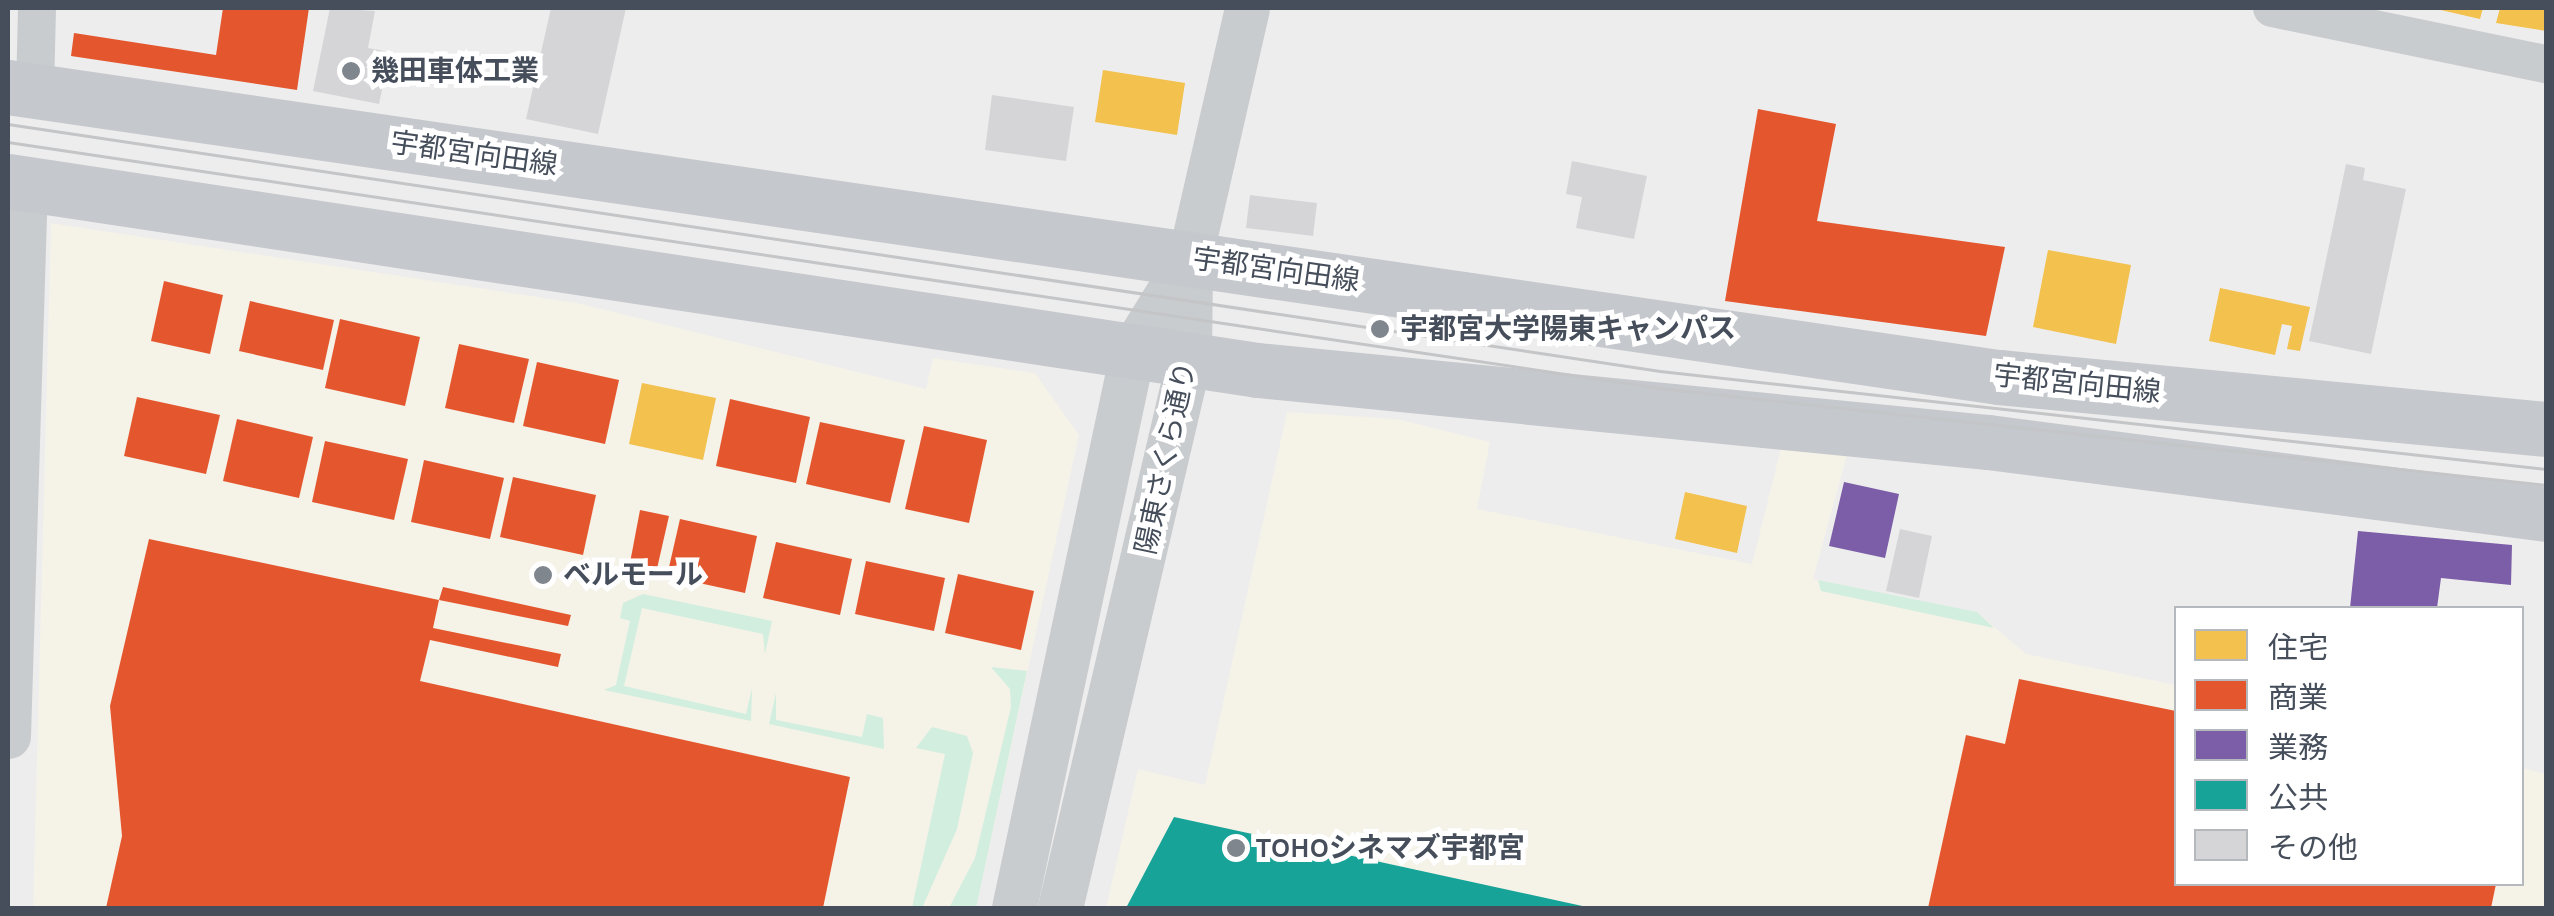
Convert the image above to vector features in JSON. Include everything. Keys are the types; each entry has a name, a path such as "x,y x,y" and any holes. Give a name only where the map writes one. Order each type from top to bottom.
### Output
{"main road":[{"name":"宇都宮向田線","path":"21,89 1999,377 2546,430"},
{"path":"16,183 1189,359 1566,406 1988,442 2546,514"}],"street":[{"path":"21,89 36,8"},
{"path":"1190,257 1247,8"},
{"path":"2272,8 2546,64"},
{"path":"8,736 16,183"},
{"name":"陽東さくら通り","path":"1014,908 1133,349 1190,257"},
{"name":"陽東さくら通り","path":"1060,908 1189,359 1190,257"}],"shaded area":[{"name":"ベルモール","path":"51,223 577,303 926,389 933,358 1035,373 1079,435 976,908 33,908"},
{"path":"1287,412 1397,419 1490,442 1477,509 1752,564 1781,448 1847,455 1813,579 1977,612 2026,654 2174,685 2174,886 2524,886 2524,768 2546,774 2546,908 1106,908 1138,769 1205,785"}],"green space":[{"path":"1818,580 1977,612 1994,628 1821,591"},
{"path":"643,594 772,621 765,654 763,634 642,608 624,686 746,714 752,688 751,721 604,690 616,685 630,621 620,618 623,603"},
{"path":"991,667 1027,671 976,908 949,908 975,858 1011,707 1010,689"},
{"path":"776,693 776,720 862,737 867,714 883,718 884,749 769,724"},
{"path":"932,727 967,736 973,753 957,829 922,908 912,908 945,754 916,748"}],"building: 住宅":[{"path":"2432,8 2483,8 2480,19"},
{"path":"2500,8 2546,8 2546,31 2496,23"},
{"path":"1103,70 1185,83 1177,135 1095,122"},
{"path":"2048,250 2131,265 2116,344 2033,327"},
{"path":"2220,288 2310,307 2300,351 2287,349 2292,326 2282,324 2275,355 2209,341"},
{"path":"642,383 716,398 703,460 629,444"},
{"path":"1685,492 1747,506 1737,553 1675,539"}],"building: 商業":[{"path":"223,8 309,8 297,90 71,56 74,33 216,55"},
{"path":"1758,109 1836,124 1817,221 2005,247 1986,336 1725,301"},
{"path":"164,281 223,295 210,354 151,341"},
{"path":"250,301 334,320 323,370 239,351"},
{"path":"340,319 420,337 405,406 325,388"},
{"path":"459,344 529,359 514,423 445,408"},
{"path":"537,362 619,380 605,444 523,426"},
{"path":"137,397 220,415 206,474 124,456"},
{"path":"730,399 810,417 796,483 716,466"},
{"path":"237,419 313,437 299,498 223,481"},
{"path":"820,422 905,440 890,503 806,484"},
{"path":"924,426 987,440 969,523 905,509"},
{"path":"325,441 408,459 394,520 312,502"},
{"path":"424,460 504,478 490,539 411,522"},
{"path":"513,477 596,495 583,555 500,537"},
{"path":"640,510 669,516 656,573 629,568"},
{"path":"680,519 757,536 745,593 667,576"},
{"path":"149,539 439,600 433,628 561,654 558,667 430,640 420,681 850,777 823,908 106,908 122,836 110,706"},
{"path":"776,542 852,559 840,615 763,598"},
{"path":"866,561 945,578 934,631 855,614"},
{"path":"958,574 1034,591 1021,650 945,633"},
{"path":"443,587 571,615 568,626 439,600"},
{"path":"2019,679 2174,711 2174,886 2496,886 2491,908 1928,908 1966,735 2005,744"}],"building: 業務":[{"path":"1844,482 1899,494 1885,558 1829,546"},
{"path":"2358,531 2512,545 2511,585 2441,578 2437,606 2350,606"}],"building: 公共":[{"name":"TOHOシネマズ宇都宮","path":"1174,817 1587,907 1587,908 1126,908"}],"building: その他":[{"name":"幾田車体工業","path":"330,8 375,11 368,48 390,52 379,104 313,91"},
{"path":"551,8 626,8 598,134 526,119"},
{"path":"992,95 1074,107 1066,161 985,150"},
{"path":"1572,161 1647,176 1634,239 1576,228 1582,197 1566,194"},
{"path":"2346,164 2365,168 2363,180 2406,189 2371,354 2309,341"},
{"path":"1250,195 1317,203 1313,236 1246,228"},
{"path":"1900,529 1932,536 1919,598 1886,591"}],"tram line":[{"path":"8,124 1660,371 2546,469"},
{"path":"8,142 1659,388 2546,485"}],"place":[{"name":"幾田車体工業","path":"351,71"},
{"name":"宇都宮大学陽東キャンパス","path":"1380,329"},
{"name":"ベルモール","path":"543,575"},
{"name":"TOHOシネマズ宇都宮","path":"1236,848"}]}
